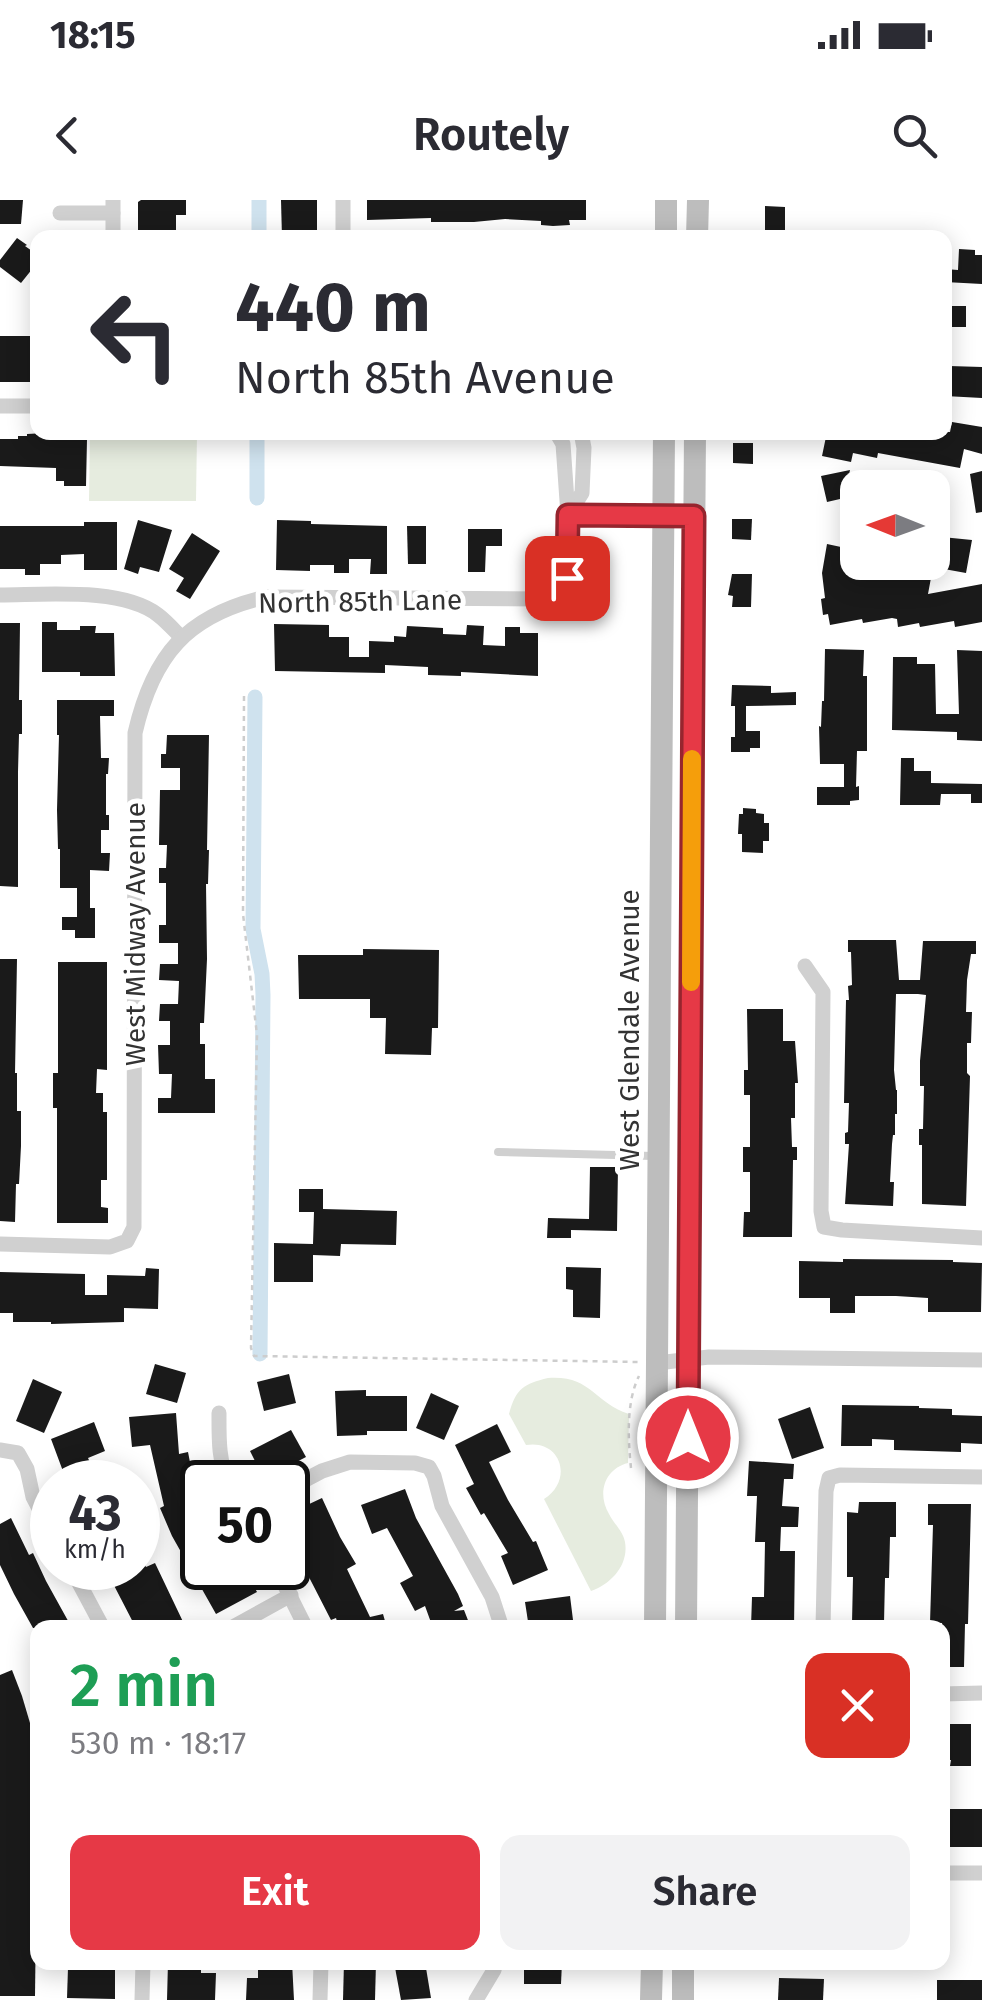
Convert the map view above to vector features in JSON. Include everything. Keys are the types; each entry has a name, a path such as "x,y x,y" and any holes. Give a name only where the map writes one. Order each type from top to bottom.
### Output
{"main road":[{"path":"666,200 666,230"},
{"path":"698,200 698,230"},
{"name":"West Glendale Avenue","path":"655,1620 664,440"},
{"path":"686,1620 695,440"},
{"path":"663,516 694,516"},
{"path":"651,2000 652,1970"},
{"path":"683,1970 683,2000"}],"street":[{"path":"342,230 343,200"},
{"path":"60,213 113,206"},
{"path":"0,406 30,406"},
{"path":"561,440 568,515"},
{"path":"568,515 582,493 584,440"},
{"path":"564,457 584,456"},
{"path":"568,515 663,516"},
{"name":"North 85th Lane","path":"181,637 224,610 266,597 544,600 561,594 567,578 568,515"},
{"path":"0,595 101,596 126,600 157,614 181,637"},
{"name":"West Midway Avenue","path":"0,1244 110,1247 127,1241 134,1226 135,733 143,698 162,661 181,637"},
{"path":"806,966 823,992 824,1226 982,1238"},
{"path":"658,1363 710,1358 982,1360"},
{"path":"218,1413 222,1460"},
{"path":"0,1450 18,1453 30,1482"},
{"path":"310,1477 350,1462 415,1463 428,1467 442,1506 492,1597 499,1620"},
{"path":"823,1620 829,1478 982,1477"},
{"path":"83,1590 99,1620"},
{"path":"288,1590 302,1620"},
{"path":"245,1620 291,1596"},
{"path":"950,1694 982,1693"},
{"path":"950,1873 982,1873"},
{"path":"142,2000 143,1970"},
{"path":"320,2000 321,1970"},
{"path":"476,2000 492,1970"}],"lane":[{"path":"660,920 691,920"},
{"path":"498,1152 659,1156"}],"path":[{"path":"244,696 243,914 258,1035 254,1356 658,1363"}],"shaded area":[{"path":"90,440 197,440 196,501 89,501"},
{"path":"548,1378 583,1385 629,1414 628,1463 608,1476 603,1491 605,1506 624,1538 626,1550 612,1578 591,1591 544,1499 559,1482 561,1472 555,1454 548,1448 526,1445 509,1414 522,1388"}],"building":[{"path":"0,200 23,200 21,224 0,224"},
{"path":"186,200 186,215 176,215 176,230 138,230 138,202"},
{"path":"281,200 317,200 317,230 282,230"},
{"path":"367,200 586,200 586,220 569,220 570,225 553,226 541,225 541,221 505,219 367,220"},
{"path":"765,206 785,207 785,230 765,230"},
{"path":"17,238 30,250 30,272 21,283 0,267 0,260"},
{"path":"959,249 975,250 975,255 982,255 982,284 952,282 952,270 958,270"},
{"path":"952,306 966,306 966,327 952,327"},
{"path":"0,336 30,336 30,382 0,382"},
{"path":"952,366 982,367 982,398 952,396"},
{"path":"952,422 982,427 982,454 964,449 960,468 878,453 877,458 853,453 851,462 822,456 825,440 952,440"},
{"path":"27,434 30,440 87,440 86,486 64,486 64,481 56,481 56,468 0,466 0,439 18,439"},
{"path":"733,443 753,443 753,464 733,463"},
{"path":"982,471 982,512 976,513 970,474"},
{"path":"840,472 840,499 827,502 821,476"},
{"path":"732,519 752,519 751,540 732,539"},
{"path":"138,520 172,530 159,572 140,567 138,574 124,569"},
{"path":"277,520 387,526 387,574 370,574 371,559 349,559 349,573 334,573 334,565 310,565 310,571 276,570"},
{"path":"84,522 117,522 117,570 84,570 84,554 61,555 61,564 40,564 40,575 25,575 25,569 0,569 0,526 84,526"},
{"path":"407,526 426,526 426,564 408,564"},
{"path":"468,529 502,529 502,546 486,546 485,572 468,572"},
{"path":"192,533 220,551 190,599 176,591 184,578 169,569"},
{"path":"950,538 972,540 966,573 950,570"},
{"path":"827,544 840,547 840,580 931,580 928,594 982,584 982,622 955,627 954,621 898,627 897,619 892,618 830,625 828,614 823,615 821,599 825,598 822,573"},
{"path":"732,574 752,574 751,607 732,607 733,596 728,595"},
{"path":"42,622 57,622 57,630 96,626 95,633 114,633 115,676 42,672"},
{"path":"0,623 20,623 18,887 0,886"},
{"path":"274,624 329,625 329,637 349,637 349,657 369,657 369,641 394,642 394,636 406,637 407,626 443,628 443,634 466,635 467,625 484,626 483,645 505,646 505,627 520,627 520,633 538,633 538,676 461,672 461,676 428,675 428,667 385,665 385,673 275,671"},
{"path":"825,649 864,650 867,751 857,751 859,800 850,801 850,805 817,805 817,787 844,787 844,764 820,764"},
{"path":"957,650 982,651 982,741 957,740 957,732 892,730 893,657 917,657 917,664 935,664 936,714 959,714"},
{"path":"732,685 771,686 771,693 796,692 796,705 746,706 746,731 760,731 760,748 750,748 750,752 731,752 731,737 735,737"},
{"path":"57,700 114,700 114,716 100,716 101,758 109,758 109,830 101,830 101,853 110,853 109,871 90,870 95,938 75,938 75,930 62,930 62,917 77,917 77,888 60,888"},
{"path":"167,735 209,735 207,959 200,1044 205,1044 205,1079 215,1079 215,1113 158,1113 158,1098 171,1098 172,1074 159,1074 158,1045 170,1045 170,1021 159,1021 160,1004 178,1004 179,981 159,980 160,964 178,964 178,943 159,943 159,925 166,925 166,883 159,883 159,868 166,868 167,845 159,845 160,790 180,790 180,768 161,768"},
{"path":"901,758 914,758 914,771 931,771 931,783 982,784 982,803 971,803 971,794 941,794 940,805 900,805"},
{"path":"743,808 756,809 756,813 764,814 764,823 769,823 769,841 763,841 763,853 742,852 742,834 738,834"},
{"path":"848,940 896,940 899,980 920,980 923,941 976,941 967,980 966,1012 972,1012 971,1043 967,1043 970,1076 966,1206 922,1204 919,1129 923,1129 924,1086 920,1086 920,1061 926,995 918,994 896,994 897,1114 890,1182 894,1182 893,1206 845,1204 849,1144 845,1144 845,1133 849,1103 844,1103 846,1000 848,986 852,985"},
{"path":"363,949 439,950 438,1028 432,1028 431,1055 385,1054 386,1018 370,1018 370,999 299,999 298,955 363,955"},
{"path":"0,959 17,959 15,1073 21,1146 15,1222 0,1221"},
{"path":"58,962 107,962 107,1070 97,1069 96,1093 103,1093 103,1112 107,1112 107,1180 101,1180 101,1207 108,1208 108,1223 57,1223 57,1108 53,1108 53,1073 58,1073"},
{"path":"747,1009 783,1009 783,1041 795,1041 798,1083 795,1118 791,1118 792,1147 797,1147 797,1160 793,1160 792,1237 743,1237 744,1212 750,1212 750,1172 743,1172 743,1147 750,1147 750,1095 744,1095 744,1070 748,1070"},
{"path":"590,1167 618,1167 617,1231 571,1230 571,1238 547,1238 548,1218 589,1219"},
{"path":"299,1189 323,1189 323,1209 397,1211 396,1245 341,1244 340,1256 313,1255 313,1282 274,1282 274,1243 313,1244 314,1212 299,1212"},
{"path":"799,1261 982,1263 981,1312 928,1312 928,1298 855,1296 855,1313 830,1313 830,1298 799,1298"},
{"path":"566,1267 601,1268 600,1318 573,1317 573,1290 566,1289"},
{"path":"146,1268 159,1269 158,1309 124,1308 124,1322 13,1322 13,1313 0,1313 0,1272 85,1274 85,1295 107,1295 107,1275 145,1276"},
{"path":"155,1364 186,1373 177,1403 146,1394"},
{"path":"289,1374 296,1403 264,1411 257,1382"},
{"path":"33,1379 62,1392 44,1433 16,1421"},
{"path":"366,1390 366,1396 407,1396 407,1431 337,1436 335,1391"},
{"path":"431,1393 459,1406 444,1440 416,1428"},
{"path":"842,1405 919,1406 952,1409 952,1415 982,1416 982,1444 961,1443 961,1452 894,1450 894,1440 872,1439 872,1446 841,1446"},
{"path":"810,1407 824,1448 792,1459 778,1419"},
{"path":"176,1413 179,1454 188,1452 190,1460 180,1460 180,1550 160,1508 164,1506 160,1460 153,1460 150,1445 132,1447 129,1417"},
{"path":"94,1422 105,1451 89,1460 59,1460 51,1439"},
{"path":"497,1424 511,1452 489,1462 508,1500 533,1542 536,1541 548,1570 513,1585 501,1556 508,1553 466,1488 474,1484 455,1445"},
{"path":"291,1430 306,1457 254,1460 250,1451"},
{"path":"749,1461 794,1464 793,1479 784,1479 782,1506 799,1507 798,1527 781,1527 780,1551 795,1551 794,1620 751,1620 752,1597 764,1597 765,1542 755,1542 757,1496 747,1496"},
{"path":"405,1489 416,1518 463,1606 454,1611 464,1610 468,1620 430,1620 425,1606 415,1611 400,1583 413,1576 387,1528 372,1534 361,1505"},
{"path":"322,1498 356,1564 347,1569 370,1617 383,1614 385,1620 331,1620 310,1579 310,1504"},
{"path":"859,1502 896,1502 896,1537 890,1537 884,1620 852,1620 853,1577 847,1577 847,1512 858,1513"},
{"path":"928,1504 971,1504 964,1667 950,1667 950,1620 930,1620 933,1525 928,1525"},
{"path":"11,1518 30,1554 30,1590 51,1590 68,1620 30,1623 0,1565 0,1524"},
{"path":"160,1573 182,1620 132,1620 116,1590 160,1590"},
{"path":"202,1590 256,1590 257,1592 216,1614"},
{"path":"570,1596 573,1620 528,1620 525,1602"},
{"path":"12,1670 30,1723 30,1970 35,1970 35,1996 0,1996 0,1675"},
{"path":"950,1724 971,1724 971,1766 950,1766"},
{"path":"950,1809 982,1809 982,1847 950,1847"},
{"path":"68,1970 115,1970 115,1999 67,1998"},
{"path":"168,1970 216,1973 215,2000 167,2000"},
{"path":"258,1970 292,1970 294,2000 246,2000 247,1978 258,1978"},
{"path":"344,1970 376,1970 375,2000 343,2000"},
{"path":"395,1970 426,1970 431,1998 401,2000"},
{"path":"524,1970 562,1970 561,1984 524,1984"},
{"path":"779,1978 824,1979 823,2000 778,2000"},
{"path":"937,1980 982,1980 982,2000 937,2000"}],"waterway":[{"path":"259,200 259,230"},
{"path":"257,440 257,498"},
{"path":"255,697 253,929 263,995 260,1354"}],"slow traffic":[{"path":"691,982 692,759"}],"route":[{"path":"567,578 568,515 694,516 688,1438"}]}
